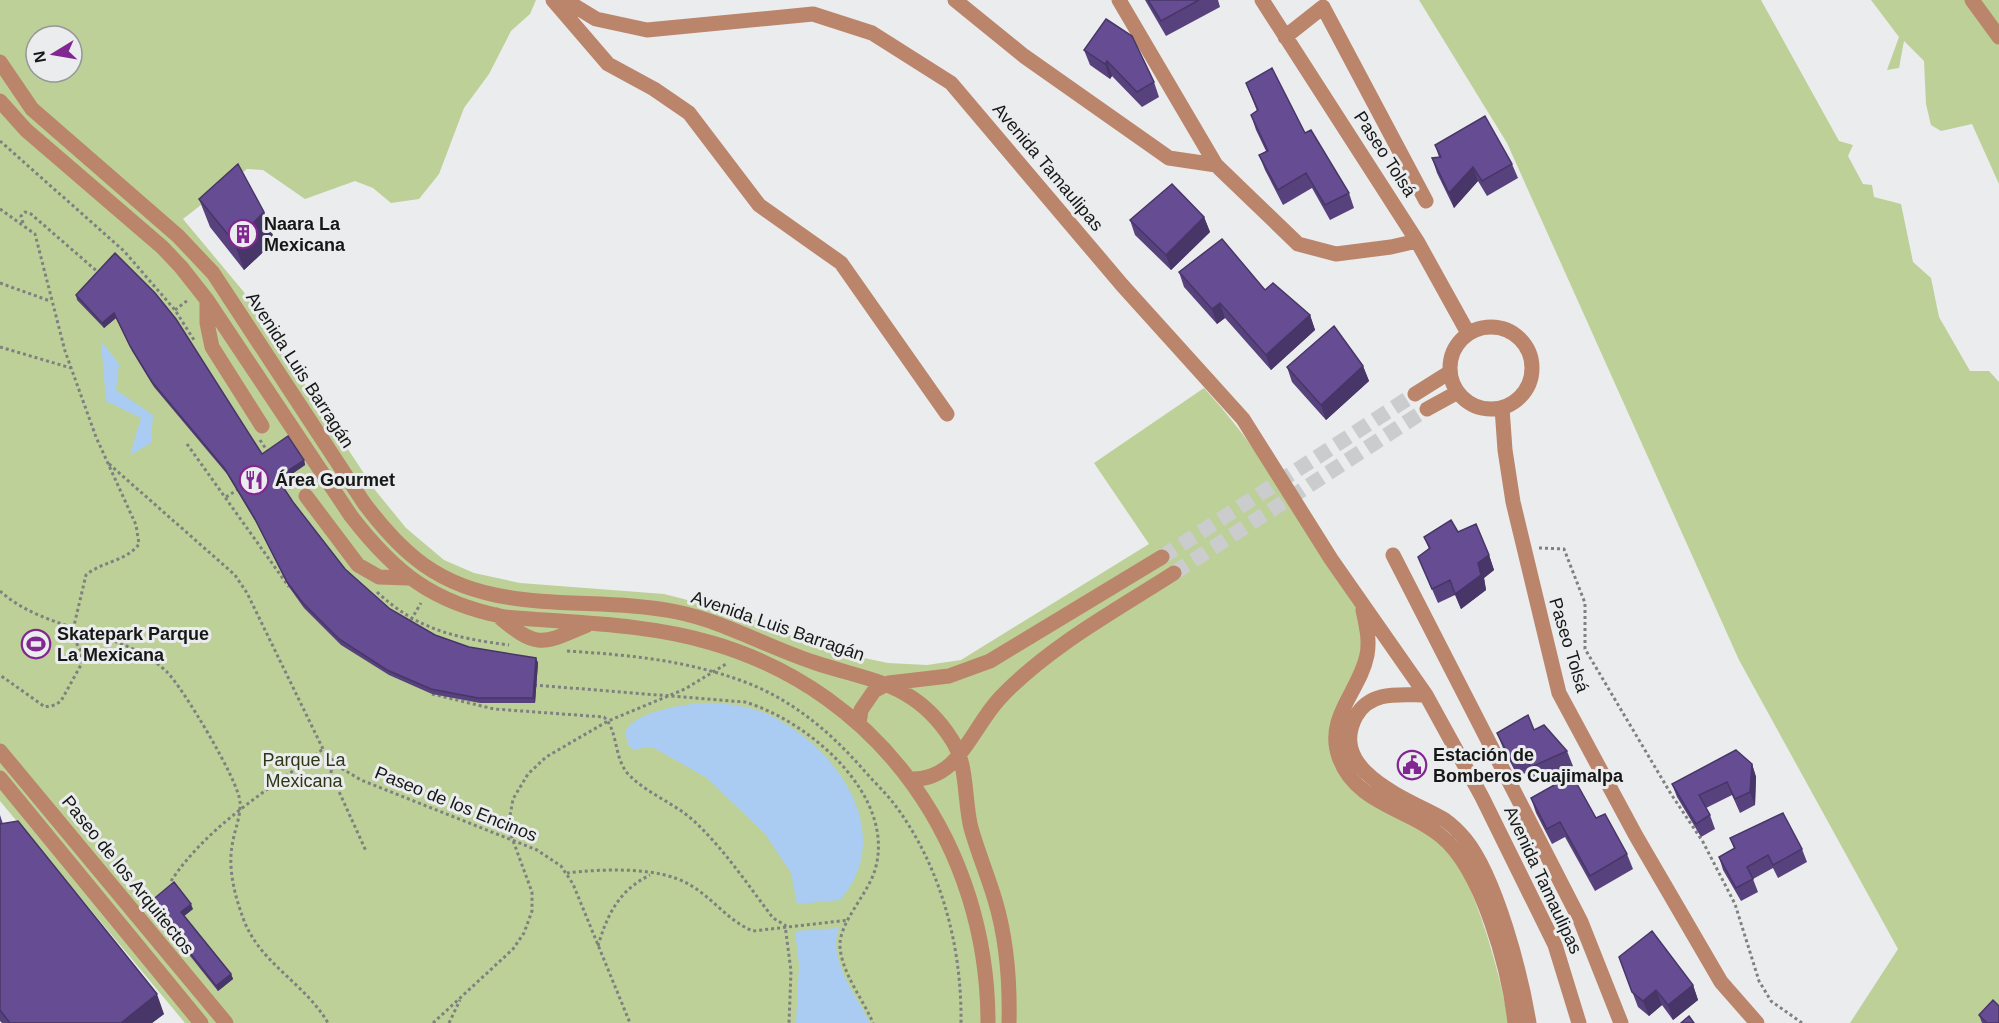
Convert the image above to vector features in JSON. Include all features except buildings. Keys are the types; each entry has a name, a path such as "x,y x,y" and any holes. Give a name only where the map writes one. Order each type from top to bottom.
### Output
{"street":[{"path":"553,0 608,64 654,89 689,113 759,205 841,263 947,414"},
{"name":"Avenida Tamaulipas","path":"565,0 596,19 647,30 813,14 872,33 951,83 1122,285 1243,419 1362,604 1425,696 1524,878 1555,945 1579,1023"},
{"path":"955,0 1024,56 1169,158 1216,165"},
{"path":"1119,0 1216,165 1298,244 1336,254 1391,247 1417,241"},
{"name":"Paseo Tolsá","path":"1262,0 1417,241 1468,333"},
{"path":"1972,0 1999,37"},
{"path":"1285,37 1323,8 1426,201"},
{"name":"Avenida Luis Barragán","path":"0,62 5,85 178,236 213,273 364,503 393,538 431,570 460,585 493,596 680,613 721,625 818,664 889,683 926,710 953,741 959,754 971,829 1003,931 1009,988 1009,1023"},
{"name":"Avenida Luis Barragán","path":"0,101 26,130 162,247 182,267 207,300 351,516 369,540 414,582 459,606 496,615 659,630 714,643 742,653 804,684 859,724 910,779 944,834 975,912 986,971 988,1023"},
{"path":"207,300 208,330 213,347 259,430"},
{"path":"1484,327 1503,328 1518,336 1529,350 1533,368 1529,385 1518,400 1503,408 1483,409 1465,399 1458,392 1450,372 1454,350 1468,333 1484,327"},
{"path":"1415,394 1450,372"},
{"path":"1427,409 1458,392"},
{"name":"Paseo Tolsá","path":"1503,408 1504,450 1522,547 1559,693 1636,836 1721,982 1757,1023"},
{"path":"300,494 358,565 379,577 414,582 431,570"},
{"path":"1393,555 1581,922 1622,1023"},
{"name":"Avenida Luis Barragán","path":"889,683 949,676 990,661 1162,557"},
{"path":"910,779 931,778 939,775 959,754 998,700 1017,681 1067,643 1174,573"},
{"name":"Avenida Tamaulipas","path":"1362,604 1368,637 1367,655 1359,680 1338,717 1335,736 1339,756 1347,774 1366,794 1439,834 1456,849 1466,865 1495,936 1512,992 1515,1023"},
{"path":"859,724 866,699 874,691 889,683"},
{"path":"1425,696 1387,695 1372,699 1360,708 1353,722 1351,736 1353,752 1359,766 1375,781 1407,802 1447,821 1466,840 1482,866 1506,930 1523,989 1529,1023"},
{"name":"Paseo de los Arquitectos","path":"0,751 226,1023"},
{"name":"Paseo de los Arquitectos","path":"0,778 201,1023"},
{"path":"166,983 182,971"}],"path":[{"path":"0,141 25,166 109,237 175,310 200,348"},
{"path":"0,209 23,223 35,234 50,301 71,369 108,464 136,525 139,544 134,551 86,575 72,634 81,652 82,663 61,701 56,705 45,707 0,675"},
{"path":"23,223 21,216 25,212 31,214 101,275"},
{"path":"0,283 50,301"},
{"path":"0,347 71,369"},
{"path":"259,430 270,456"},
{"path":"187,444 226,497 266,558 289,587"},
{"name":"Paseo de los Encinos","path":"108,464 235,575 247,593 323,749 332,758 361,780 511,838 552,858 567,873 630,1023"},
{"path":"282,473 300,494"},
{"path":"226,497 237,490"},
{"path":"1522,547 1564,549 1585,603 1585,649 1671,794 1703,842 1736,904 1759,981 1771,1001 1802,1023"},
{"path":"369,585 411,620 436,631 462,638 515,646"},
{"path":"0,591 13,603 29,612 141,653 168,673 232,777 240,798 241,810 230,859 235,893 243,920 254,942 317,1008 328,1023"},
{"path":"411,620 421,603"},
{"path":"557,650 653,657 715,672 776,696 809,717 839,742 895,805 921,847 943,902 952,932 960,976 961,1023"},
{"path":"433,1023 513,949 524,933 532,911 532,892 508,828 509,812 515,795 528,774 546,757 608,721 670,696 715,672 742,653"},
{"path":"526,684 721,699 767,709 805,731 827,749 864,795 872,812 879,851 870,885 841,933 840,949 849,976 873,1023"},
{"path":"432,694 494,708 604,717 608,721 617,756 629,775 681,810 709,835 774,918 785,925"},
{"path":"171,881 195,849 241,810 323,749"},
{"path":"332,758 331,774 366,850"},
{"path":"567,873 619,871 667,876 690,885 740,925 753,931 785,925 849,920"},
{"path":"597,948 608,915 617,901 637,882 652,874"},
{"path":"785,925 791,971 787,1023"},
{"path":"449,1023 462,998"}],"green space":[{"name":"Parque La Mexicana","path":"0,0 536,0 530,14 511,31 489,74 464,108 439,174 419,199 391,203 373,188 355,181 305,199 263,170 247,169 183,219 243,291 375,490 406,528 444,560 474,573 520,583 664,594 747,616 821,649 888,663 927,665 961,660 1149,544 1094,463 1204,388 1226,413 1267,468 1360,611 1363,633 1358,669 1340,701 1341,771 1376,802 1433,838 1451,854 1479,910 1495,960 1508,1023 185,1023 0,801"},
{"path":"1419,0 1761,0 1839,141 1853,145 1848,156 1863,184 1872,185 1874,197 1901,204 1913,262 1931,278 1939,317 1970,371 1989,371 1999,382 1999,1023 1850,1023 1898,949 1739,660 1507,143"},
{"path":"1871,0 1999,0 1999,184 1972,124 1941,131 1931,125 1926,104 1924,61 1904,41 1899,68 1887,70 1899,37"}],"water":[{"path":"101,341 119,364 116,390 153,415 151,443 130,455 141,418 106,401"},
{"path":"701,703 735,705 769,715 794,729 817,748 836,769 851,794 861,820 863,847 856,874 840,900 797,904 791,873 765,834 707,778 654,748 634,750 628,745 625,732 638,719 659,711"},
{"path":"839,928 836,940 840,965 870,1023 796,1023 799,965 795,931"}],"tunnel":[{"path":"1162,557 1415,394"},
{"path":"1174,573 1427,409"}],"place":[{"name":"Naara La Mexicana","path":"243,234"},
{"name":"Área Gourmet","path":"254,480"},
{"name":"Skatepark Parque La Mexicana","path":"36,644"},
{"name":"Estación de Bomberos Cuajimalpa","path":"1412,765"}]}
